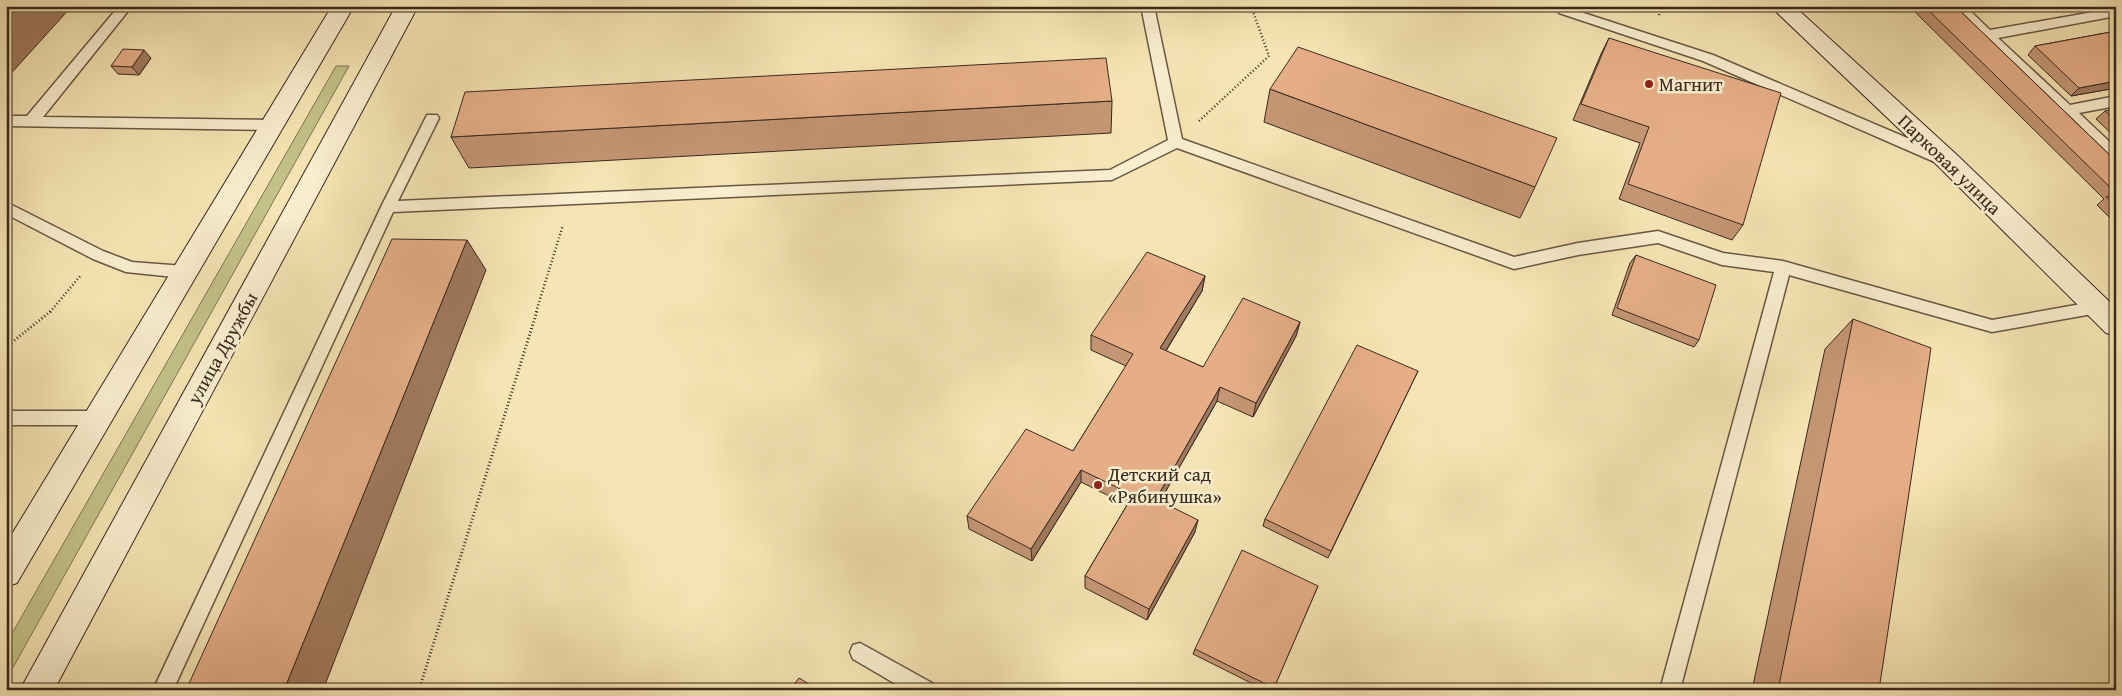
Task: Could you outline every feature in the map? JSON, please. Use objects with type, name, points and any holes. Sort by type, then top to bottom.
[{"type":"main road","points":[[6,574],[343,6]]},
{"type":"main road","name":"улица Дружбы","points":[[36,690],[407,6]]},
{"type":"main road","name":"Парковая улица","points":[[1781,6],[1948,162],[2116,325]]},
{"type":"lane","points":[[32,120],[126,6]]},
{"type":"lane","points":[[1147,6],[1176,142]]},
{"type":"lane","points":[[1957,6],[2116,157]]},
{"type":"lane","points":[[1564,10],[1708,58],[1948,162]]},
{"type":"lane","points":[[1988,35],[2116,12]]},
{"type":"lane","points":[[2067,111],[2116,101]]},
{"type":"lane","points":[[162,690],[432,118]]},
{"type":"lane","points":[[6,121],[272,125]]},
{"type":"lane","points":[[388,208],[1112,175],[1176,142],[1514,262],[1658,236],[1722,260],[1783,267],[1992,326],[2098,307]]},
{"type":"lane","points":[[6,207],[98,255],[131,268],[184,272]]},
{"type":"lane","points":[[1670,690],[1783,267]]},
{"type":"lane","points":[[6,418],[98,418]]},
{"type":"lane","points":[[860,652],[925,690]]},
{"type":"path","points":[[1176,142],[1269,56],[1251,6]]},
{"type":"path","points":[[419,690],[571,199]]},
{"type":"path","points":[[6,347],[46,316],[98,255]]},
{"type":"shaded area","points":[[336,66],[349,66],[6,680],[6,644]]},
{"type":"building","points":[[6,6],[13,6],[6,13]]},
{"type":"building","points":[[1924,6],[1955,6],[2116,161],[2116,193]]},
{"type":"building","points":[[2116,31],[2116,81],[2079,88],[2035,46]]},
{"type":"building","points":[[1609,38],[1781,93],[1743,225],[1628,184],[1649,127],[1581,104]]},
{"type":"building","points":[[1298,47],[1557,138],[1535,187],[1270,89]]},
{"type":"building","points":[[123,49],[144,50],[132,67],[111,66]]},
{"type":"building","points":[[1106,58],[1112,101],[451,137],[465,92]]},
{"type":"building","points":[[2116,109],[2116,121],[2105,111]]},
{"type":"building","points":[[2116,195],[2116,207],[2106,197]]},
{"type":"building","points":[[392,239],[467,240],[284,690],[186,690]]},
{"type":"building","points":[[1147,252],[1205,276],[1160,348],[1203,367],[1243,298],[1300,322],[1256,403],[1220,387],[1156,499],[1198,520],[1149,609],[1085,576],[1133,495],[1081,470],[1031,549],[967,516],[1026,429],[1073,451],[1133,354],[1091,335]]},
{"type":"building","points":[[1636,255],[1716,285],[1699,340],[1617,308]]},
{"type":"building","points":[[1853,319],[1931,348],[1879,690],[1778,690]]},
{"type":"building","points":[[1357,345],[1418,371],[1331,551],[1265,519]]},
{"type":"building","points":[[1242,550],[1318,586],[1274,688],[1195,649]]},
{"type":"building","points":[[799,678],[819,690],[790,690]]},
{"type":"place","name":"Магнит","points":[[1649,84]]},
{"type":"place","name":"Детский сад «Рябинушка»","points":[[1098,485]]}]
